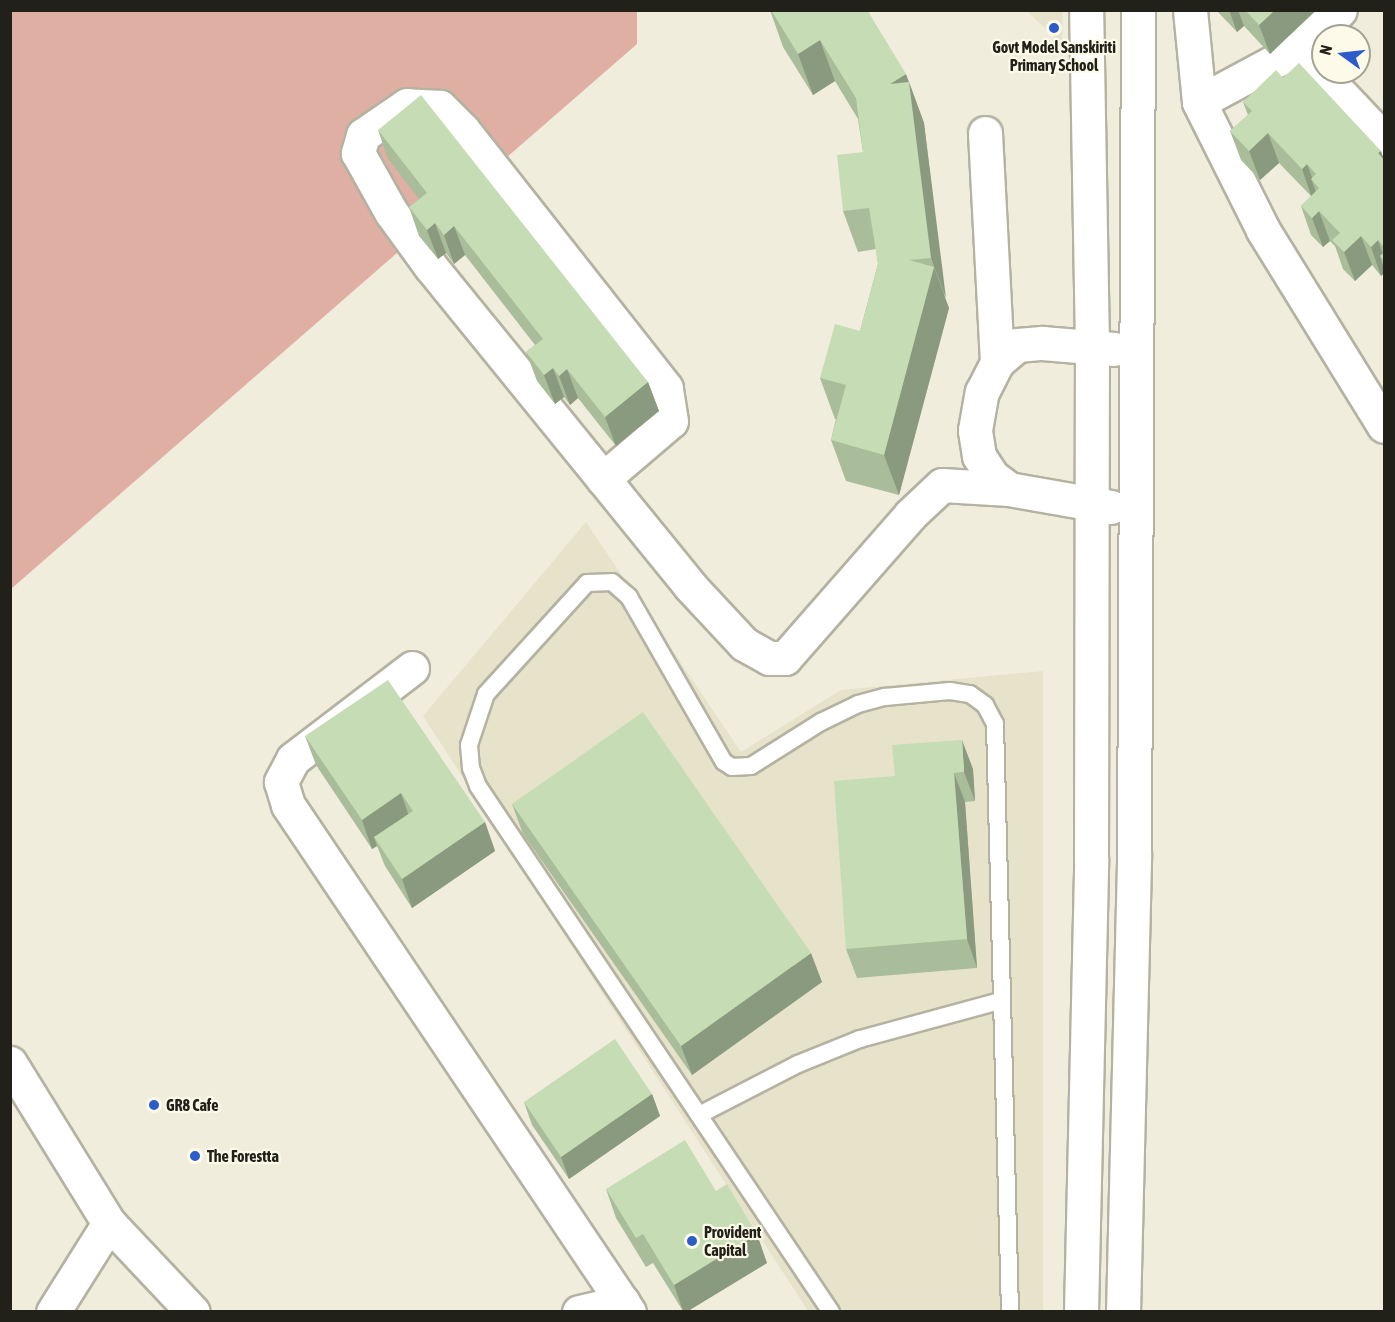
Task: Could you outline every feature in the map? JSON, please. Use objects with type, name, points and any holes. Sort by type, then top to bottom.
[{"type":"street","points":[[1081,1311],[1090,1014],[1091,859],[1089,505],[1092,346],[1086,10]]},
{"type":"street","points":[[1123,1311],[1132,1014],[1134,856],[1133,510],[1138,10]]},
{"type":"street","points":[[1190,10],[1199,102],[1263,230],[1383,419]]},
{"type":"street","points":[[1199,102],[1298,49],[1340,10]]},
{"type":"street","points":[[1298,49],[1384,141]]},
{"type":"street","points":[[603,479],[671,420],[666,388],[463,130],[440,107],[407,105],[363,135],[358,153],[369,176],[430,267],[603,479],[744,644],[769,658],[785,658],[804,640],[910,515],[942,485],[1009,489],[1089,505],[1133,510]]},
{"type":"street","points":[[985,133],[997,362]]},
{"type":"street","points":[[1009,489],[992,476],[979,456],[975,430],[982,392],[997,362],[1017,345],[1092,346],[1134,351]]},
{"type":"street","points":[[412,668],[293,759],[280,782],[288,805],[626,1307],[579,1311]]},
{"type":"street","points":[[1091,859],[1134,856]]},
{"type":"street","points":[[1090,1014],[1132,1014]]},
{"type":"street","points":[[10,1063],[109,1223],[193,1311]]},
{"type":"street","points":[[53,1311],[109,1223]]},
{"type":"lane","points":[[831,1311],[478,786],[471,768],[469,745],[473,722],[486,694],[587,584],[612,582],[629,597],[724,762],[732,767],[751,766],[821,722],[858,704],[885,697],[950,691],[970,694],[985,705],[995,724],[1000,1001],[1010,1311]]},
{"type":"lane","points":[[699,1116],[798,1064],[860,1039],[1000,1001]]},
{"type":"shaded area","points":[[11,11],[637,11],[637,44],[11,589]]},
{"type":"shaded area","name":"Govt Model Sanskiriti Primary School","points":[[1027,11],[1063,11],[1062,45]]},
{"type":"shaded area","points":[[586,522],[741,752],[841,690],[1043,671],[1043,1311],[808,1311],[423,716]]},
{"type":"building","points":[[771,10],[867,10],[906,74],[890,84],[909,82],[931,258],[909,260],[934,267],[884,455],[831,440],[846,385],[820,378],[835,324],[860,331],[878,264],[869,208],[843,211],[837,155],[863,152],[856,98],[820,40],[798,54]]},
{"type":"building","points":[[1245,10],[1275,10],[1259,25]]},
{"type":"building","points":[[1299,63],[1311,76],[1311,84],[1319,84],[1381,151],[1378,153],[1384,160],[1384,247],[1378,240],[1371,247],[1361,236],[1344,252],[1332,240],[1340,233],[1319,211],[1312,218],[1301,206],[1319,188],[1311,179],[1316,174],[1307,164],[1302,169],[1268,133],[1249,151],[1230,131],[1252,111],[1243,102],[1276,70],[1283,78]]},
{"type":"building","points":[[421,95],[648,382],[605,417],[567,369],[559,376],[553,368],[544,375],[526,352],[543,339],[454,226],[444,235],[435,223],[427,230],[409,207],[427,193],[378,130]]},
{"type":"building","points":[[388,680],[485,822],[402,879],[374,837],[413,811],[401,793],[362,820],[305,736]]},
{"type":"building","points":[[643,712],[811,953],[681,1046],[512,804]]},
{"type":"building","points":[[962,740],[964,772],[954,773],[967,939],[846,949],[834,781],[895,776],[892,745]]},
{"type":"building","points":[[615,1039],[652,1094],[561,1157],[524,1102]]},
{"type":"building","name":"Provident Capital","points":[[685,1140],[716,1191],[727,1184],[757,1234],[674,1285],[643,1234],[636,1238],[606,1189]]},
{"type":"place","name":"Govt Model Sanskiriti Primary School","points":[[1054,28]]},
{"type":"place","name":"GR8 Cafe","points":[[154,1105]]},
{"type":"place","name":"The Forestta","points":[[195,1156]]},
{"type":"place","name":"Provident Capital","points":[[692,1241]]}]
